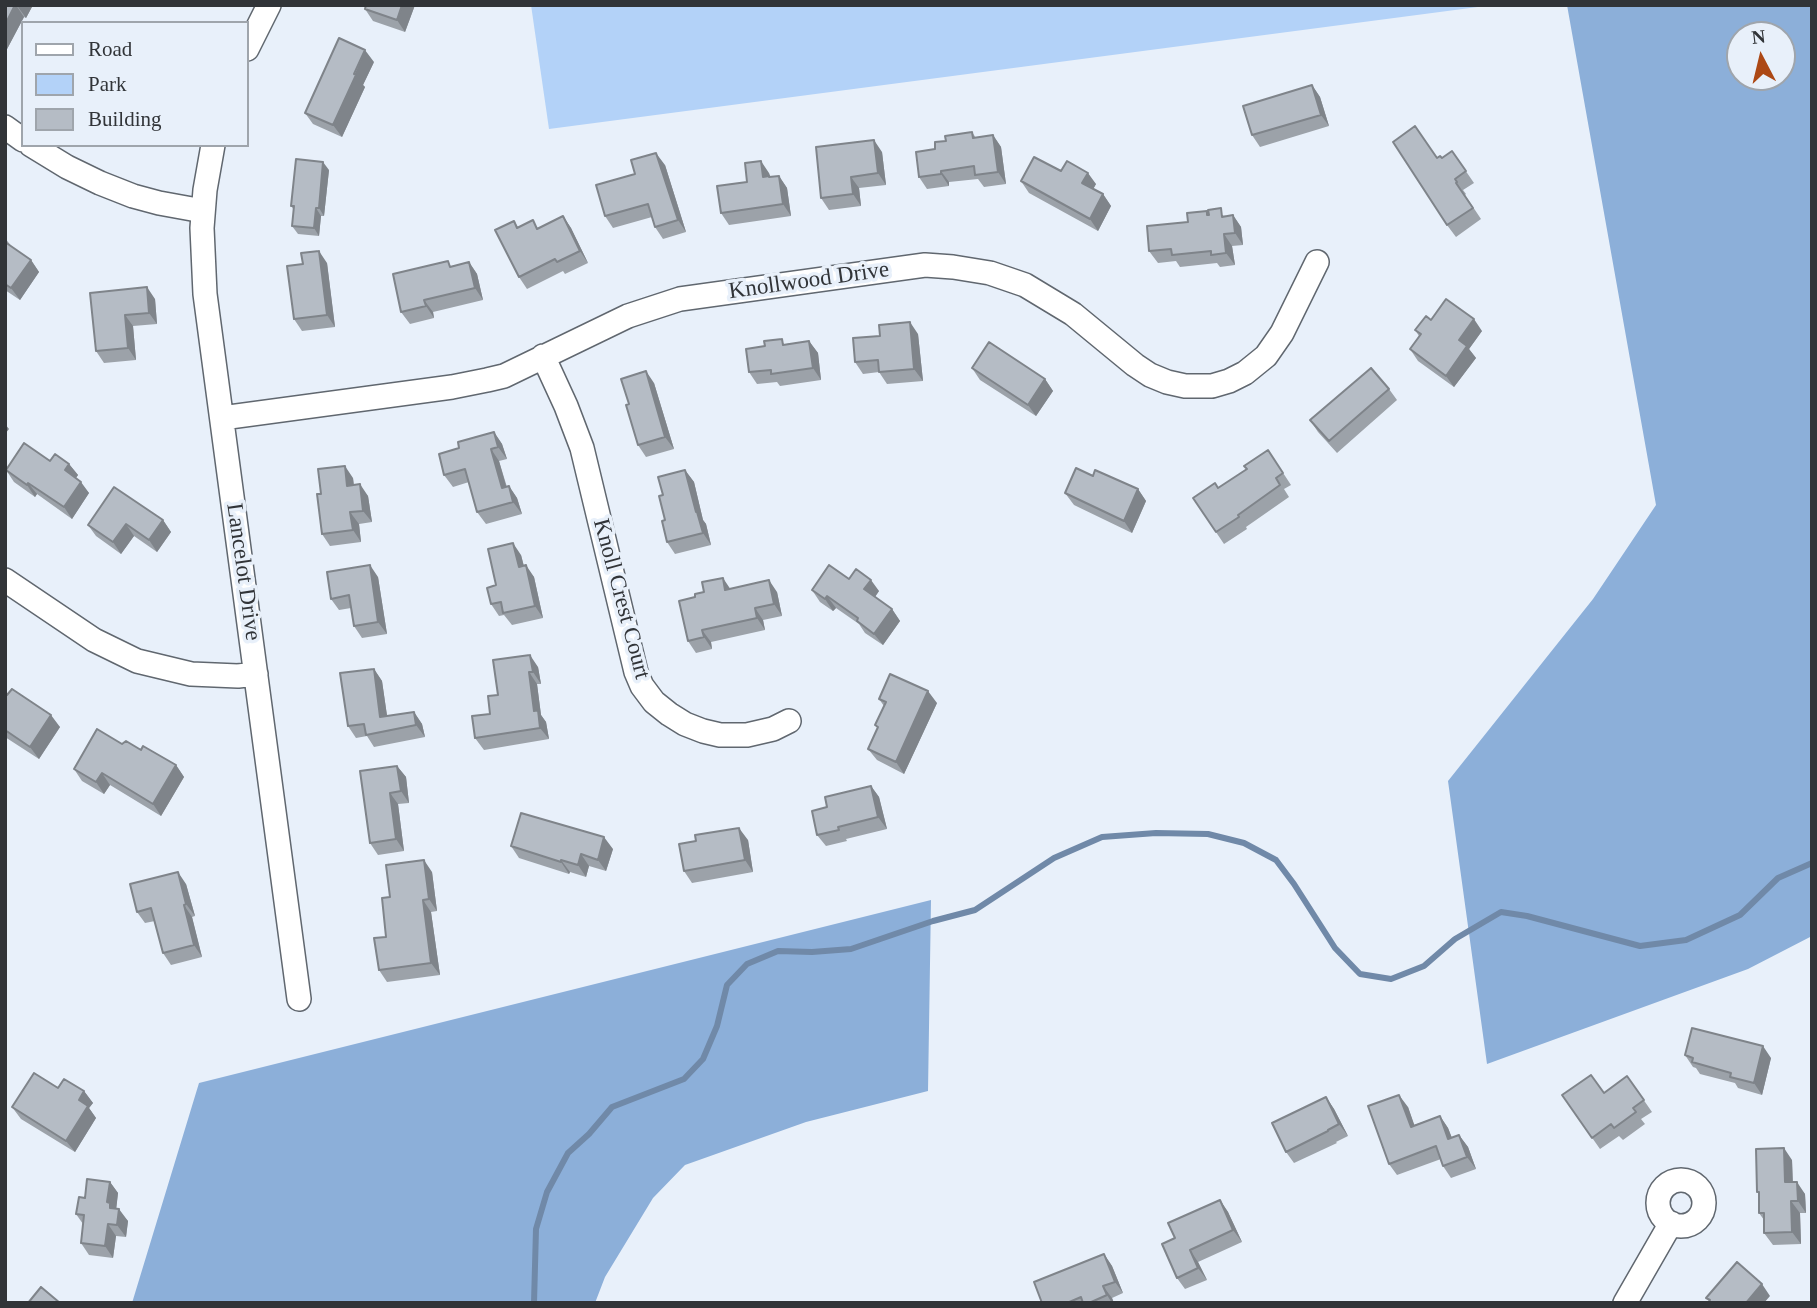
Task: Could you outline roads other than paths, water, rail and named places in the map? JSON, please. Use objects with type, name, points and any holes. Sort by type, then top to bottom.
[{"type":"street","points":[[248,47],[269,5]]},
{"type":"street","points":[[5,127],[21,139]]},
{"type":"street","points":[[34,147],[100,183],[133,196],[203,211]]},
{"type":"street","name":"Lancelot Drive","points":[[213,147],[203,211],[203,275],[299,999]]},
{"type":"street","name":"Knollwood Drive","points":[[222,418],[452,387],[504,376],[628,316],[680,299],[925,265],[990,273],[1025,285],[1073,314],[1150,375],[1185,386],[1212,386],[1245,373],[1266,356],[1282,333],[1317,262]]},
{"type":"street","name":"Knoll Crest Court","points":[[543,356],[582,448],[636,672],[642,686],[654,702],[669,714],[703,731],[720,735],[747,735],[773,729],[789,721]]},
{"type":"street","points":[[5,580],[94,640],[137,661],[191,674],[256,674]]},
{"type":"street","points":[[1625,1303],[1671,1223]]},
{"type":"waterway","points":[[534,1303],[536,1229],[547,1192],[568,1153],[612,1107],[684,1079],[703,1059],[717,1026],[727,985],[747,964],[778,951],[851,949],[933,921],[975,910],[1054,858],[1102,837],[1156,833],[1208,834],[1244,843],[1276,860],[1335,948],[1360,974],[1391,979],[1424,966],[1455,939],[1501,912],[1527,916],[1640,946],[1686,940],[1740,915],[1778,878],[1812,863]]}]
